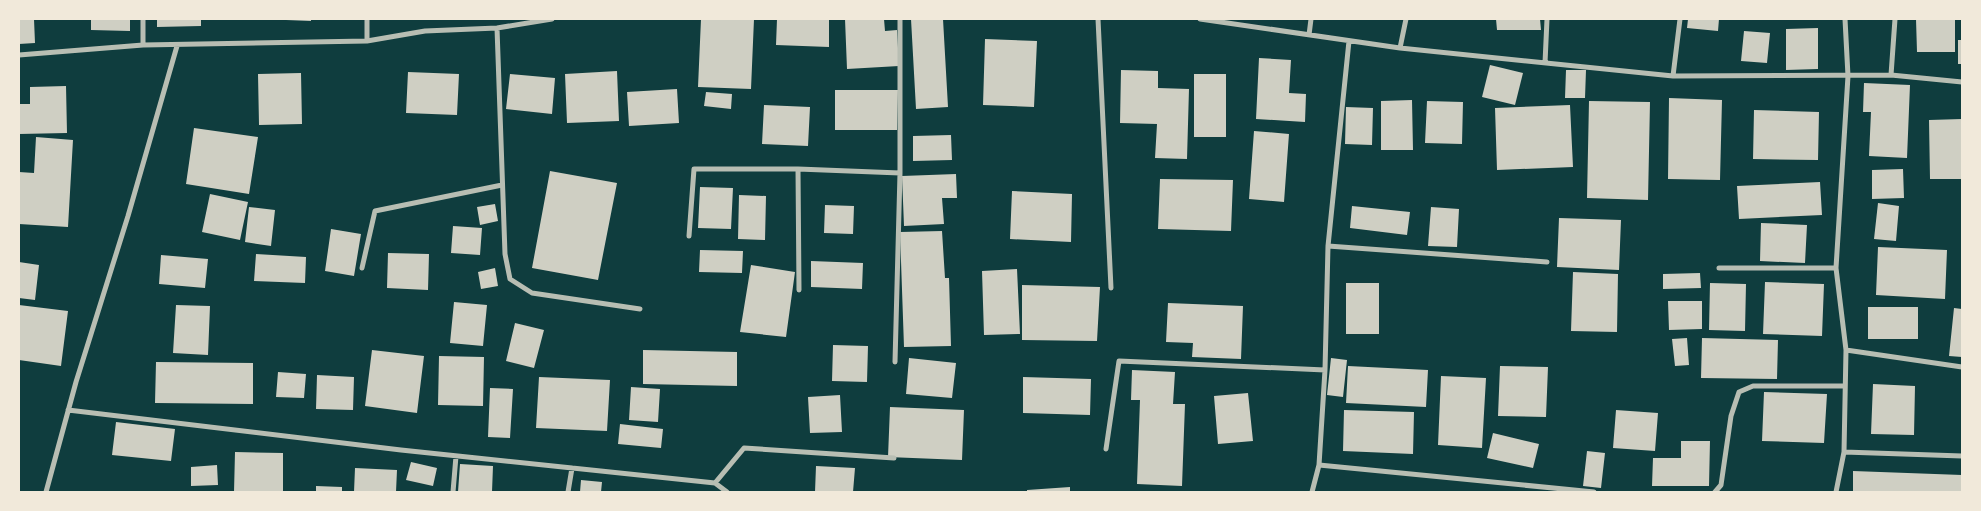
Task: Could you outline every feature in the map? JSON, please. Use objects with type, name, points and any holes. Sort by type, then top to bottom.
[{"type":"street","points":[[143,19],[143,46]]},
{"type":"street","points":[[367,19],[367,41]]},
{"type":"street","points":[[19,55],[143,46],[367,41],[425,31],[497,28],[552,19]]},
{"type":"street","points":[[896,362],[900,173],[900,19]]},
{"type":"street","points":[[1098,19],[1111,288]]},
{"type":"street","points":[[1200,19],[1400,48],[1673,76],[1891,75],[1962,82]]},
{"type":"street","points":[[1242,25],[1243,19]]},
{"type":"street","points":[[1308,35],[1312,19]]},
{"type":"street","points":[[1400,48],[1406,19]]},
{"type":"street","points":[[1545,63],[1547,19]]},
{"type":"street","points":[[1673,76],[1680,19]]},
{"type":"street","points":[[1836,492],[1844,452],[1846,350],[1836,268],[1848,76],[1846,19]]},
{"type":"street","points":[[1891,75],[1895,19]]},
{"type":"street","points":[[497,28],[505,254],[510,279],[532,293],[640,309]]},
{"type":"street","points":[[1312,492],[1319,465],[1328,246],[1349,41]]},
{"type":"street","points":[[46,492],[68,410],[128,216],[177,46]]},
{"type":"street","points":[[689,236],[694,169],[798,169],[900,173]]},
{"type":"street","points":[[798,169],[799,290]]},
{"type":"street","points":[[362,268],[375,211],[502,185]]},
{"type":"street","points":[[1328,246],[1547,262]]},
{"type":"street","points":[[1719,268],[1836,268]]},
{"type":"street","points":[[1846,350],[1962,367]]},
{"type":"street","points":[[1106,449],[1119,361],[1324,370]]},
{"type":"street","points":[[1715,492],[1720,485],[1731,416],[1739,392],[1753,386],[1845,386]]},
{"type":"street","points":[[68,410],[456,456],[715,483],[727,492]]},
{"type":"street","points":[[715,483],[744,448],[894,458]]},
{"type":"street","points":[[1844,452],[1962,456]]},
{"type":"street","points":[[453,492],[456,456]]},
{"type":"street","points":[[1319,465],[1594,492]]},
{"type":"street","points":[[568,492],[572,468]]},
{"type":"building","points":[[19,19],[34,19],[35,43],[19,44]]},
{"type":"building","points":[[91,19],[130,19],[130,31],[91,30]]},
{"type":"building","points":[[157,19],[201,19],[201,26],[157,27]]},
{"type":"building","points":[[311,19],[311,21],[286,20]]},
{"type":"building","points":[[701,19],[754,19],[751,89],[698,87]]},
{"type":"building","points":[[777,19],[829,19],[829,47],[776,45]]},
{"type":"building","points":[[845,19],[884,19],[885,31],[897,30],[899,66],[847,69]]},
{"type":"building","points":[[911,19],[943,19],[948,107],[916,109]]},
{"type":"building","points":[[1496,19],[1540,19],[1541,30],[1497,30]]},
{"type":"building","points":[[1688,19],[1719,19],[1718,31],[1687,28]]},
{"type":"building","points":[[1916,19],[1955,19],[1955,52],[1917,52]]},
{"type":"building","points":[[1818,28],[1818,69],[1786,70],[1786,29]]},
{"type":"building","points":[[1744,31],[1770,33],[1767,63],[1741,61]]},
{"type":"building","points":[[985,39],[1037,41],[1034,107],[983,105]]},
{"type":"building","points":[[1958,40],[1962,40],[1962,64],[1958,64]]},
{"type":"building","points":[[1259,58],[1291,60],[1289,93],[1306,94],[1305,122],[1256,119]]},
{"type":"building","points":[[1490,65],[1523,73],[1515,105],[1482,97]]},
{"type":"building","points":[[1121,70],[1158,71],[1158,88],[1189,89],[1187,159],[1155,158],[1157,124],[1120,123]]},
{"type":"building","points":[[1566,70],[1586,70],[1585,98],[1565,98]]},
{"type":"building","points":[[617,71],[619,121],[567,123],[565,74]]},
{"type":"building","points":[[408,72],[459,74],[457,115],[406,113]]},
{"type":"building","points":[[301,73],[302,124],[259,125],[258,74]]},
{"type":"building","points":[[510,74],[555,78],[552,114],[506,109]]},
{"type":"building","points":[[1194,74],[1226,74],[1226,137],[1194,137]]},
{"type":"building","points":[[1864,83],[1910,85],[1907,158],[1869,156],[1871,112],[1863,112]]},
{"type":"building","points":[[66,86],[67,133],[19,134],[19,104],[30,104],[30,87]]},
{"type":"building","points":[[677,89],[679,123],[629,126],[627,92]]},
{"type":"building","points":[[835,90],[898,90],[897,130],[835,130]]},
{"type":"building","points":[[706,92],[732,94],[731,109],[704,106]]},
{"type":"building","points":[[1669,98],[1722,100],[1720,180],[1668,179]]},
{"type":"building","points":[[1412,100],[1413,150],[1381,150],[1381,101]]},
{"type":"building","points":[[1427,101],[1463,102],[1462,144],[1425,143]]},
{"type":"building","points":[[1589,101],[1650,102],[1648,200],[1587,198]]},
{"type":"building","points":[[764,105],[810,107],[808,146],[762,144]]},
{"type":"building","points":[[1570,105],[1573,167],[1497,170],[1495,108]]},
{"type":"building","points":[[1346,107],[1373,108],[1372,145],[1345,144]]},
{"type":"building","points":[[1754,110],[1819,112],[1818,160],[1753,159]]},
{"type":"building","points":[[1962,119],[1962,179],[1930,179],[1929,120]]},
{"type":"building","points":[[194,128],[258,137],[249,194],[186,184]]},
{"type":"building","points":[[1254,131],[1289,134],[1284,202],[1249,199]]},
{"type":"building","points":[[951,135],[952,160],[913,161],[913,136]]},
{"type":"building","points":[[36,137],[73,140],[68,227],[19,224],[19,172],[34,173]]},
{"type":"building","points":[[1903,169],[1904,198],[1872,199],[1872,170]]},
{"type":"building","points":[[550,171],[617,183],[598,280],[532,268]]},
{"type":"building","points":[[956,174],[957,198],[942,198],[944,224],[904,226],[902,176]]},
{"type":"building","points":[[1160,179],[1233,180],[1231,231],[1158,229]]},
{"type":"building","points":[[1820,182],[1822,215],[1739,219],[1737,186]]},
{"type":"building","points":[[700,187],[733,188],[731,229],[698,228]]},
{"type":"building","points":[[1012,191],[1072,194],[1071,242],[1010,239]]},
{"type":"building","points":[[210,194],[248,202],[240,240],[202,232]]},
{"type":"building","points":[[739,195],[766,196],[765,240],[738,239]]},
{"type":"building","points":[[1878,203],[1899,206],[1896,241],[1874,239]]},
{"type":"building","points":[[495,204],[498,221],[480,225],[477,207]]},
{"type":"building","points":[[825,205],[854,206],[853,234],[824,233]]},
{"type":"building","points":[[1352,206],[1410,212],[1407,235],[1350,228]]},
{"type":"building","points":[[249,207],[275,210],[271,246],[245,242]]},
{"type":"building","points":[[1431,207],[1459,209],[1457,247],[1428,246]]},
{"type":"building","points":[[1559,218],[1621,220],[1619,270],[1557,267]]},
{"type":"building","points":[[1761,223],[1807,225],[1805,263],[1760,261]]},
{"type":"building","points":[[453,226],[482,228],[480,255],[451,253]]},
{"type":"building","points":[[331,229],[361,234],[354,276],[325,271]]},
{"type":"building","points":[[942,231],[945,278],[949,278],[951,346],[904,347],[900,232]]},
{"type":"building","points":[[1878,247],[1947,250],[1945,299],[1876,295]]},
{"type":"building","points":[[700,250],[743,251],[742,273],[699,272]]},
{"type":"building","points":[[388,253],[429,254],[428,290],[387,288]]},
{"type":"building","points":[[256,254],[306,257],[305,283],[254,281]]},
{"type":"building","points":[[161,255],[208,259],[205,288],[159,284]]},
{"type":"building","points":[[811,261],[863,263],[862,289],[811,287]]},
{"type":"building","points":[[19,262],[39,265],[35,300],[19,298]]},
{"type":"building","points":[[751,265],[795,272],[786,337],[740,332]]},
{"type":"building","points":[[495,268],[498,286],[481,289],[478,272]]},
{"type":"building","points":[[1017,269],[1020,334],[984,335],[982,271]]},
{"type":"building","points":[[1573,272],[1618,274],[1617,332],[1571,331]]},
{"type":"building","points":[[1700,273],[1701,288],[1663,289],[1663,274]]},
{"type":"building","points":[[1765,282],[1824,284],[1822,336],[1763,334]]},
{"type":"building","points":[[1346,283],[1379,283],[1379,334],[1346,334]]},
{"type":"building","points":[[1710,283],[1746,284],[1745,331],[1709,330]]},
{"type":"building","points":[[1022,285],[1100,287],[1097,341],[1022,340]]},
{"type":"building","points":[[1668,301],[1702,301],[1702,329],[1669,330]]},
{"type":"building","points":[[454,302],[487,305],[483,346],[450,343]]},
{"type":"building","points":[[1168,303],[1243,306],[1241,359],[1192,357],[1193,343],[1166,342]]},
{"type":"building","points":[[19,305],[68,311],[61,366],[19,360]]},
{"type":"building","points":[[176,305],[210,306],[208,355],[173,353]]},
{"type":"building","points":[[1868,307],[1918,307],[1918,339],[1868,339]]},
{"type":"building","points":[[1954,308],[1962,309],[1962,357],[1949,356]]},
{"type":"building","points":[[515,323],[544,330],[534,368],[506,361]]},
{"type":"building","points":[[1687,338],[1689,365],[1675,366],[1672,339]]},
{"type":"building","points":[[1702,338],[1778,340],[1777,379],[1701,378]]},
{"type":"building","points":[[833,345],[868,346],[867,382],[832,381]]},
{"type":"building","points":[[372,350],[424,356],[417,413],[365,406]]},
{"type":"building","points":[[643,350],[737,352],[737,386],[643,384]]},
{"type":"building","points":[[439,356],[484,357],[483,406],[438,405]]},
{"type":"building","points":[[909,358],[956,363],[952,398],[906,394]]},
{"type":"building","points":[[1331,358],[1347,360],[1343,397],[1327,395]]},
{"type":"building","points":[[156,362],[253,363],[253,404],[155,403]]},
{"type":"building","points":[[1348,366],[1428,370],[1426,407],[1346,403]]},
{"type":"building","points":[[1500,366],[1548,367],[1546,417],[1498,416]]},
{"type":"building","points":[[1132,370],[1175,372],[1173,404],[1185,404],[1182,486],[1137,484],[1140,400],[1131,400]]},
{"type":"building","points":[[278,372],[306,374],[304,398],[276,397]]},
{"type":"building","points":[[317,375],[354,377],[353,410],[316,409]]},
{"type":"building","points":[[1441,376],[1486,378],[1482,448],[1438,445]]},
{"type":"building","points":[[539,377],[610,380],[607,431],[536,428]]},
{"type":"building","points":[[1023,377],[1091,379],[1090,415],[1023,413]]},
{"type":"building","points":[[1873,384],[1915,386],[1914,435],[1871,434]]},
{"type":"building","points":[[631,387],[660,389],[658,422],[629,420]]},
{"type":"building","points":[[490,388],[513,389],[510,438],[488,437]]},
{"type":"building","points":[[1764,392],[1827,394],[1824,443],[1762,441]]},
{"type":"building","points":[[1248,393],[1253,441],[1218,444],[1214,396]]},
{"type":"building","points":[[840,395],[842,432],[810,433],[808,397]]},
{"type":"building","points":[[890,407],[964,410],[962,460],[888,457]]},
{"type":"building","points":[[1344,410],[1414,412],[1413,454],[1343,451]]},
{"type":"building","points":[[1616,410],[1658,413],[1655,451],[1613,448]]},
{"type":"building","points":[[116,422],[175,429],[171,461],[112,455]]},
{"type":"building","points":[[620,424],[663,429],[661,448],[618,444]]},
{"type":"building","points":[[1493,433],[1539,444],[1533,468],[1487,458]]},
{"type":"building","points":[[1681,441],[1710,441],[1709,486],[1652,486],[1653,458],[1681,458]]},
{"type":"building","points":[[1587,451],[1605,453],[1601,488],[1583,486]]},
{"type":"building","points":[[235,452],[283,453],[283,492],[234,492]]},
{"type":"building","points":[[411,462],[437,468],[433,486],[406,480]]},
{"type":"building","points":[[460,464],[493,466],[492,492],[458,492]]},
{"type":"building","points":[[217,465],[218,485],[191,486],[191,467]]},
{"type":"building","points":[[816,466],[855,468],[853,492],[815,492]]},
{"type":"building","points":[[355,468],[397,470],[396,492],[354,492]]},
{"type":"building","points":[[1853,471],[1962,475],[1962,492],[1853,492]]},
{"type":"building","points":[[581,480],[602,482],[601,492],[580,492]]},
{"type":"building","points":[[316,486],[342,487],[342,492],[316,492]]},
{"type":"building","points":[[1070,487],[1070,492],[1027,492],[1027,490]]}]
